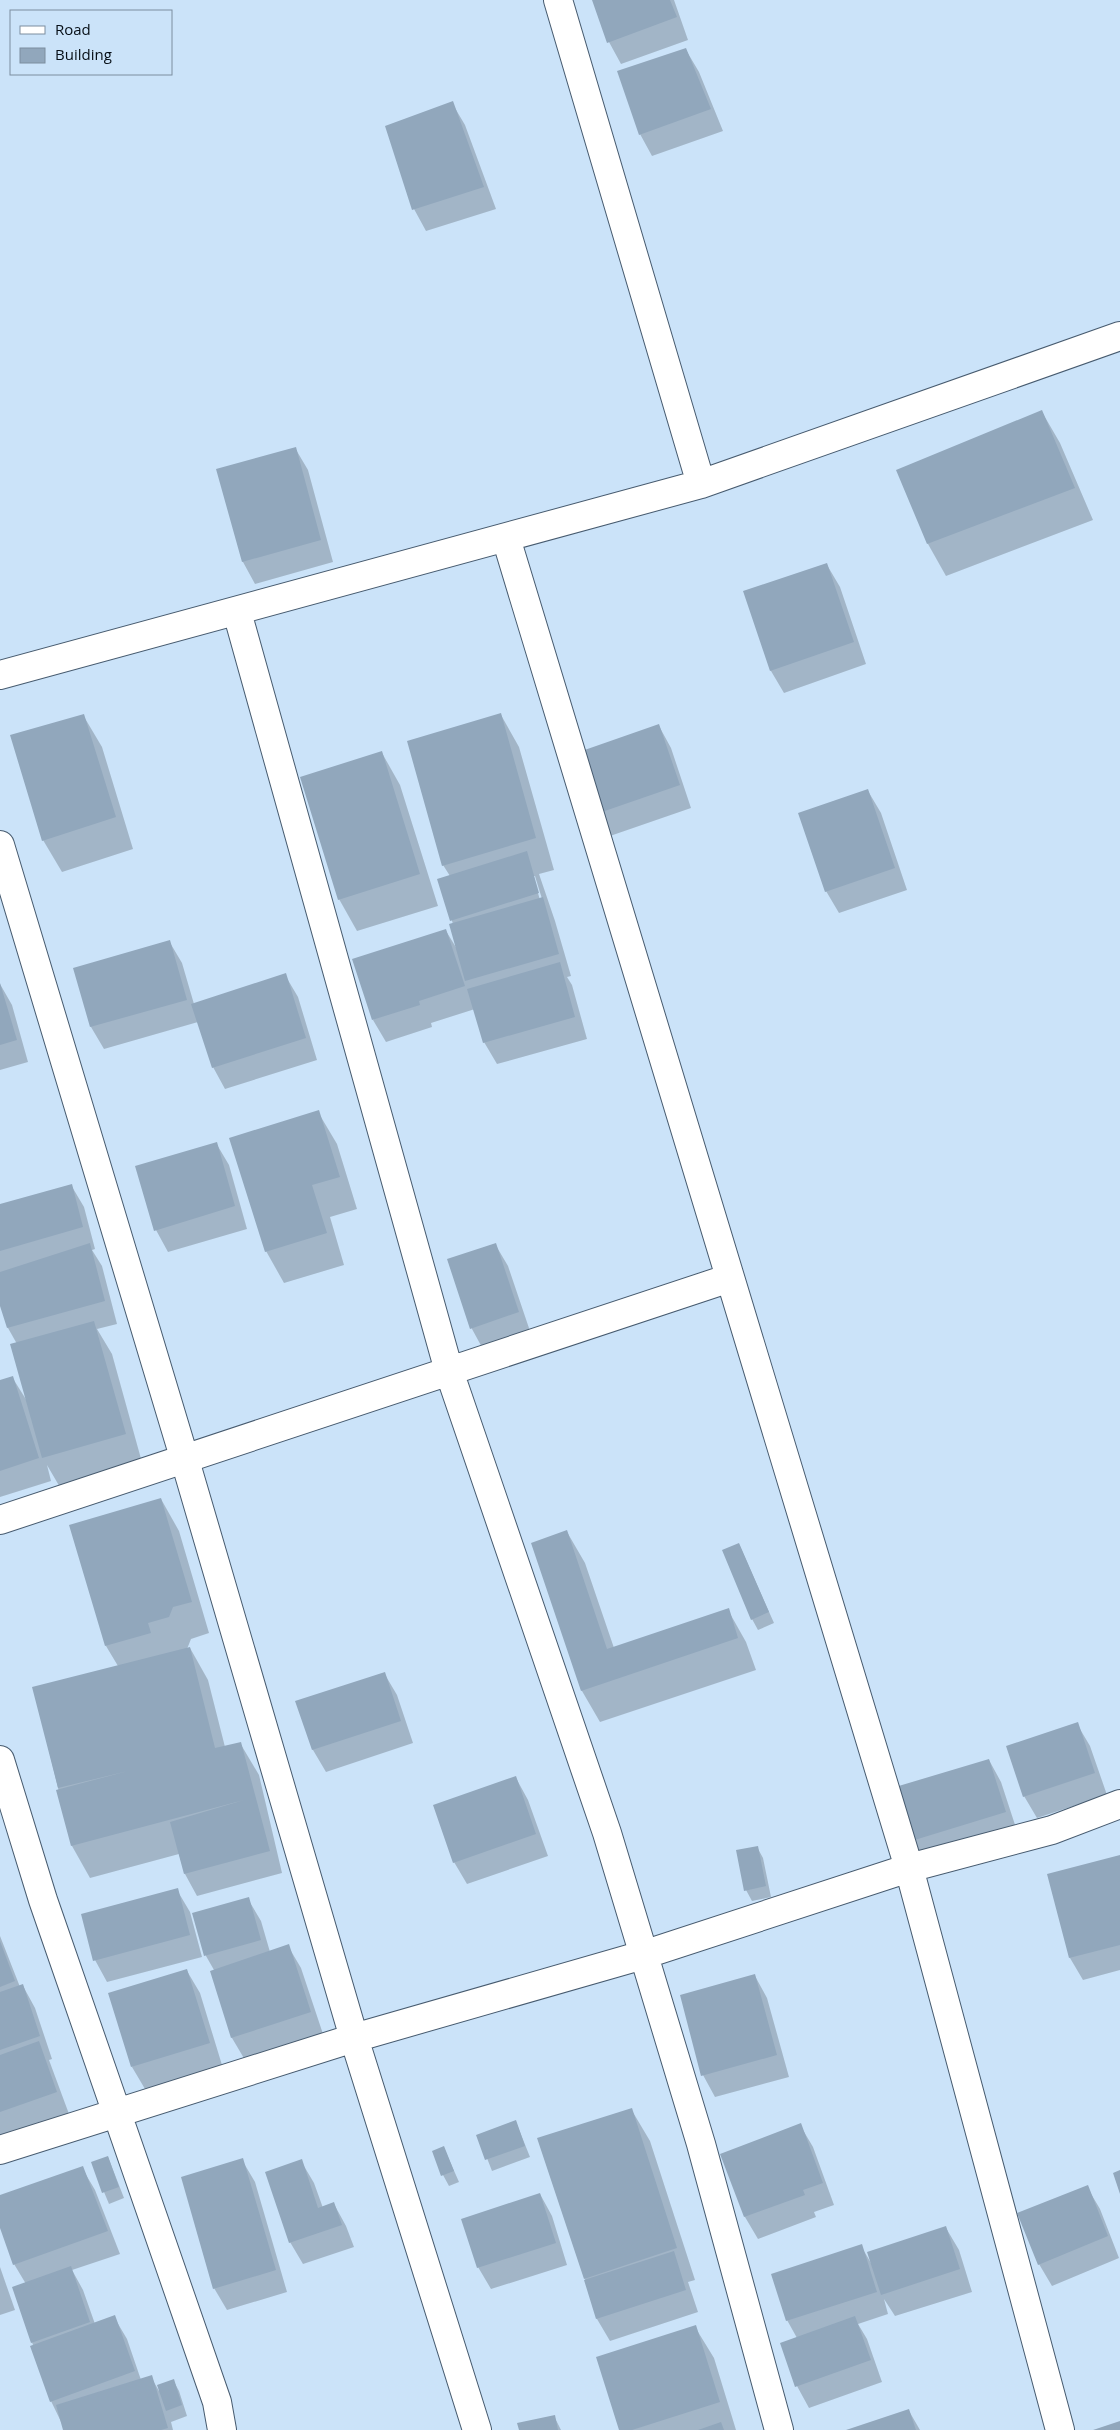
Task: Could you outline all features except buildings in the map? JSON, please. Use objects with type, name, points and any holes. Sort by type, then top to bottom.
[{"type":"street","points":[[558,0],[701,484]]},
{"type":"street","points":[[0,675],[237,612],[701,484],[1120,336]]},
{"type":"street","points":[[506,538],[909,1868],[1060,2430]]},
{"type":"street","points":[[237,612],[449,1371],[607,1833],[701,2144],[779,2430]]},
{"type":"street","points":[[0,845],[184,1457],[354,2038],[477,2430]]},
{"type":"street","points":[[0,1520],[184,1457],[730,1278]]},
{"type":"street","points":[[0,1760],[43,1900],[217,2402],[222,2430]]},
{"type":"street","points":[[0,2150],[117,2115],[354,2038],[643,1955],[909,1868],[1052,1830],[1120,1804]]}]
